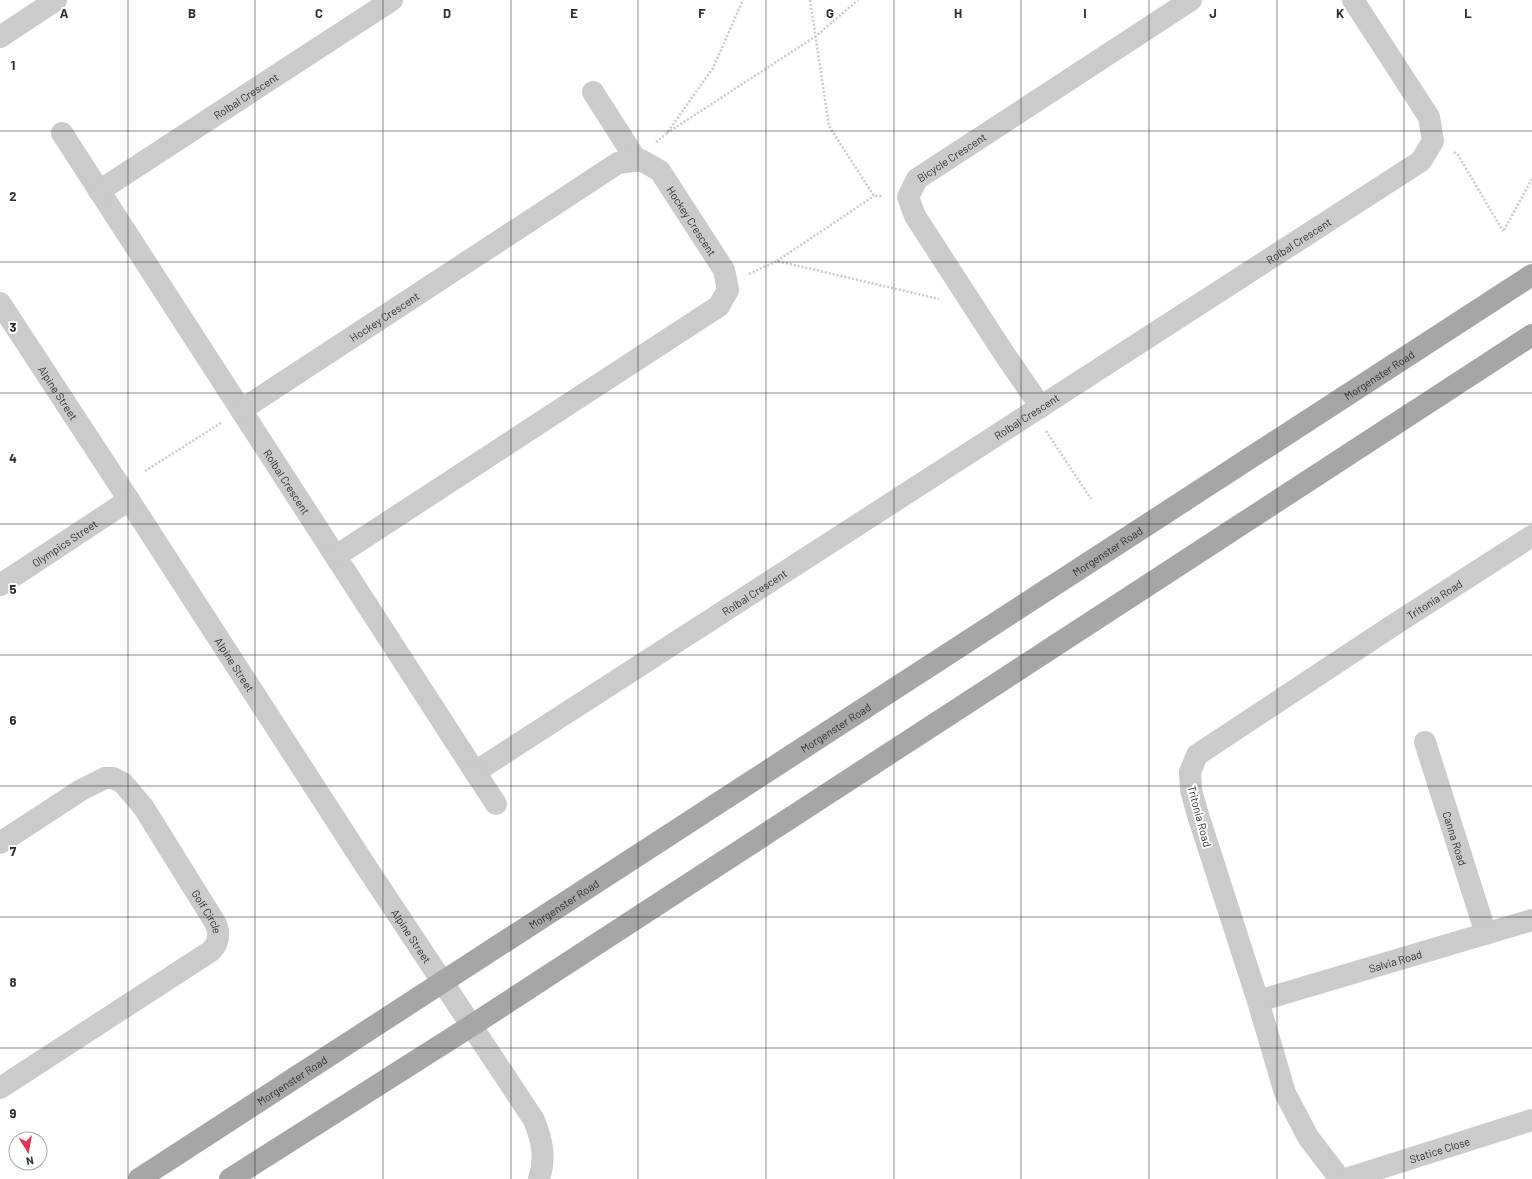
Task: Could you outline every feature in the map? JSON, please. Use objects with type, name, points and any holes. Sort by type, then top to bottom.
[{"type":"main road","name":"Morgenster Road","points":[[139,1179],[1532,275]]},
{"type":"main road","points":[[230,1179],[471,1026],[1532,335]]},
{"type":"street","points":[[0,37],[56,0]]},
{"type":"street","name":"Rolbal Crescent","points":[[99,191],[392,0]]},
{"type":"street","name":"Bicycle Crescent","points":[[908,197],[917,179],[1191,0]]},
{"type":"street","name":"Rolbal Crescent","points":[[475,772],[1421,161],[1433,140],[1429,117],[1353,0]]},
{"type":"street","points":[[593,92],[639,160]]},
{"type":"street","name":"Rolbal Crescent","points":[[62,133],[99,191],[232,415],[336,556],[496,804]]},
{"type":"street","name":"Hockey Crescent","points":[[232,415],[618,163],[639,160],[660,171],[724,270],[728,290]]},
{"type":"street","points":[[908,197],[914,216],[1041,407]]},
{"type":"street","points":[[336,556],[719,306],[728,290]]},
{"type":"street","name":"Alpine Street","points":[[0,303],[130,500],[361,859],[534,1120],[541,1136],[543,1152],[543,1169],[540,1179]]},
{"type":"street","name":"Olympics Street","points":[[0,585],[130,500]]},
{"type":"street","name":"Tritonia Road","points":[[1340,1179],[1308,1137],[1285,1093],[1258,1001],[1191,790],[1190,772],[1197,755],[1389,628],[1532,536]]},
{"type":"street","name":"Canna Road","points":[[1425,742],[1486,934]]},
{"type":"street","name":"Golf Circle","points":[[0,843],[81,790],[105,778],[113,778],[123,783],[144,808],[216,924],[219,932],[215,946],[211,951],[0,1088]]},
{"type":"street","name":"Salvia Road","points":[[1258,1001],[1532,920]]},
{"type":"street","name":"Statice Close","points":[[1346,1179],[1532,1120]]},
{"type":"path","points":[[667,133],[713,68],[742,0]]},
{"type":"path","points":[[810,0],[830,126],[874,196]]},
{"type":"path","points":[[639,160],[667,133],[816,36],[858,0]]},
{"type":"path","points":[[1452,152],[1458,155],[1504,231],[1532,179]]},
{"type":"path","points":[[728,290],[751,273],[777,260],[874,196],[908,197]]},
{"type":"path","points":[[777,260],[949,301],[965,294]]},
{"type":"path","points":[[145,471],[232,415]]},
{"type":"path","points":[[1045,429],[1091,499]]}]
